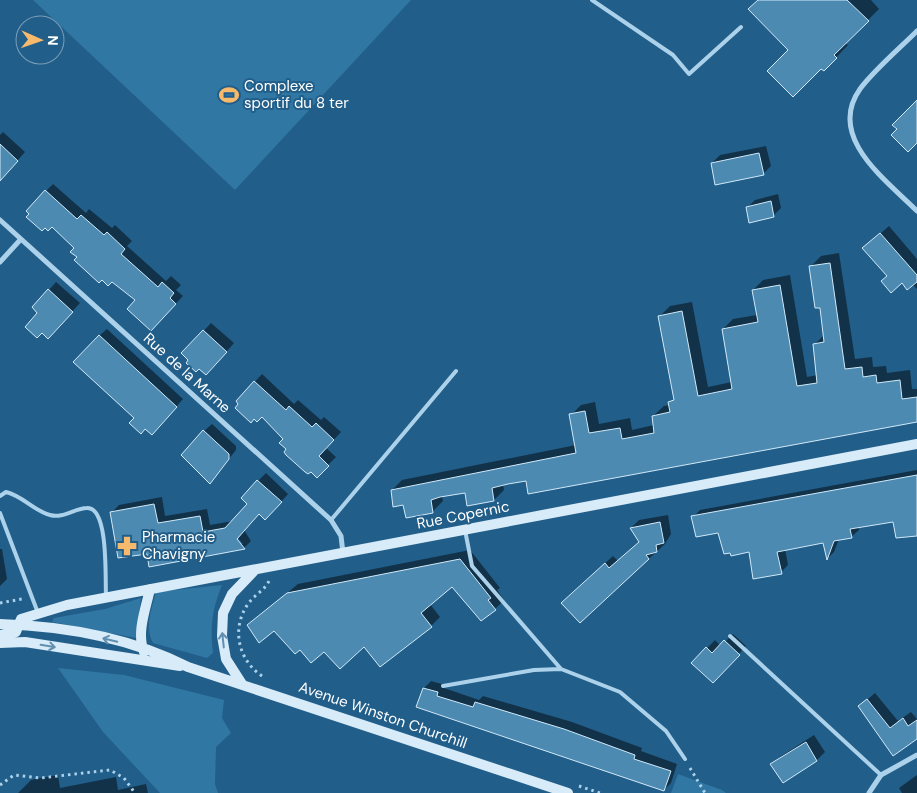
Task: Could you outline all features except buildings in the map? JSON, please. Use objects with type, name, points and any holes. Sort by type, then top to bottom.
[{"type":"street","points":[[917,31],[860,89],[850,112],[849,130],[866,160],[917,211]]},
{"type":"street","name":"Rue de la Marne","points":[[0,220],[331,520],[341,536],[343,554]]},
{"type":"street","points":[[0,262],[21,239]]},
{"type":"street","name":"Rue Copernic","points":[[0,635],[16,632],[21,620],[38,614],[150,589],[254,571],[917,444]]},
{"type":"street","points":[[242,684],[226,659],[222,636],[223,613],[232,594],[254,571]]},
{"type":"street","points":[[149,663],[142,647],[142,621],[150,589]]},
{"type":"street","name":"Avenue Winston Churchill","points":[[0,624],[74,632],[142,647],[188,667],[568,793]]},
{"type":"street","name":"Avenue Winston Churchill","points":[[0,643],[25,642],[149,663],[188,667]]},
{"type":"street","points":[[868,793],[881,775],[917,755]]},
{"type":"lane","points":[[592,0],[673,55],[688,74],[741,27]]},
{"type":"lane","points":[[331,520],[456,371]]},
{"type":"lane","points":[[0,496],[6,492],[15,494],[50,516],[60,516],[84,508],[92,508],[98,512],[103,526],[106,599]]},
{"type":"lane","points":[[0,513],[38,614]]},
{"type":"lane","points":[[465,530],[472,566],[562,669]]},
{"type":"lane","points":[[730,636],[881,775]]},
{"type":"lane","points":[[443,686],[534,670],[562,669],[620,692],[666,730],[685,759]]},
{"type":"path","points":[[269,679],[254,671],[248,663],[241,652],[238,637],[240,621],[248,604],[266,587],[275,567]]},
{"type":"path","points":[[685,759],[705,793]]},
{"type":"path","points":[[0,785],[14,775],[41,778],[110,770],[124,778],[135,793]]},
{"type":"path","points":[[575,784],[600,793]]},
{"type":"shaded area","name":"Complexe sportif du 8 ter","points":[[33,0],[411,0],[235,190],[65,30],[65,15],[49,15]]},
{"type":"shaded area","points":[[222,585],[213,618],[213,653],[207,658],[153,643],[150,637],[149,624],[156,592]]},
{"type":"shaded area","points":[[141,598],[136,638],[52,622],[54,618],[105,609]]},
{"type":"shaded area","points":[[58,668],[124,675],[224,700],[222,718],[231,733],[216,747],[215,784],[218,793],[160,793],[103,732]]},
{"type":"shaded area","points":[[678,774],[722,790],[726,793],[671,793]]},
{"type":"place","name":"Complexe sportif du 8 ter","points":[[229,95]]},
{"type":"place","name":"Pharmacie Chavigny","points":[[127,546]]}]
